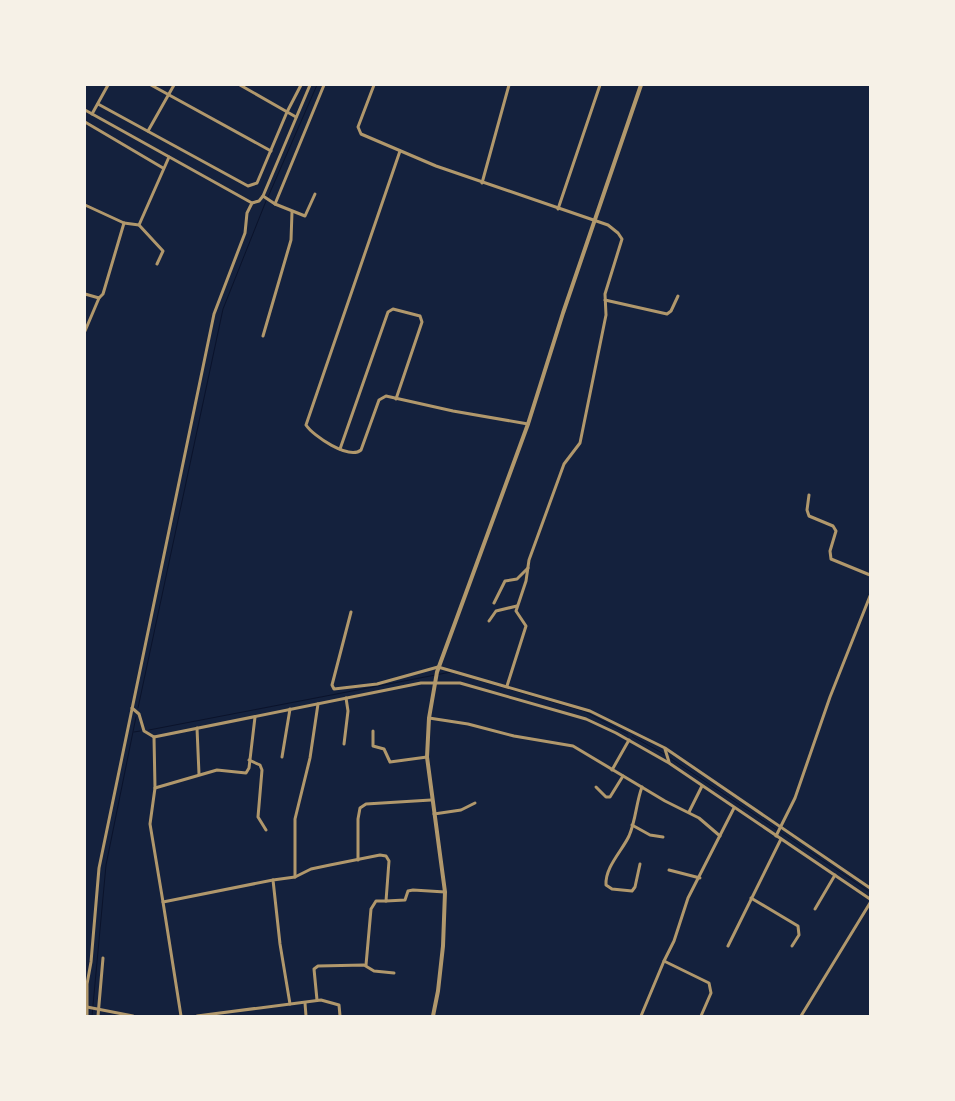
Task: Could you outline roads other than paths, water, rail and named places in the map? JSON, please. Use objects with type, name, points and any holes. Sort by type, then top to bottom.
[{"type":"street","points":[[92,114],[108,85]]},
{"type":"street","points":[[152,85],[271,151]]},
{"type":"street","points":[[148,131],[174,85]]},
{"type":"street","points":[[240,85],[296,117]]},
{"type":"street","points":[[98,104],[248,186],[258,183],[287,112],[301,85]]},
{"type":"street","points":[[85,110],[252,203],[264,197],[310,85]]},
{"type":"street","points":[[273,203],[324,85]]},
{"type":"street","points":[[374,85],[358,130],[361,134],[482,183],[594,220],[614,229],[622,239],[604,300],[606,315],[580,443],[564,464],[517,606],[516,613],[526,626],[507,686]]},
{"type":"street","points":[[482,183],[509,85]]},
{"type":"street","points":[[558,209],[600,85]]},
{"type":"street","points":[[433,1016],[443,946],[445,892],[431,800],[427,757],[429,718],[437,669],[528,424],[594,220],[641,85]]},
{"type":"street","points":[[85,122],[163,168]]},
{"type":"street","points":[[400,151],[306,423],[307,428],[340,449],[352,454],[359,451],[379,400],[386,396],[528,424]]},
{"type":"street","points":[[139,224],[169,157]]},
{"type":"street","points":[[264,197],[292,212],[306,215],[315,194]]},
{"type":"street","points":[[87,1016],[86,984],[91,962],[99,868],[214,314],[245,233],[247,213],[252,203]]},
{"type":"street","points":[[85,205],[124,223],[139,224],[163,251],[157,264]]},
{"type":"street","points":[[263,336],[291,240],[292,212]]},
{"type":"street","points":[[85,331],[99,298],[103,294],[124,223]]},
{"type":"street","points":[[85,294],[99,298]]},
{"type":"street","points":[[604,300],[665,314],[672,311],[678,296]]},
{"type":"street","points":[[340,449],[388,312],[394,309],[420,316],[422,322],[396,399]]},
{"type":"street","points":[[809,495],[807,510],[809,516],[833,526],[836,531],[830,551],[831,560],[870,575]]},
{"type":"street","points":[[494,603],[505,582],[517,578],[528,568]]},
{"type":"street","points":[[779,832],[795,798],[830,697],[870,596]]},
{"type":"street","points":[[489,621],[496,611],[517,606]]},
{"type":"street","points":[[351,612],[332,685],[334,689],[377,684],[437,669],[507,686],[590,711],[665,748],[779,832],[781,839],[870,901],[801,1016]]},
{"type":"street","points":[[132,708],[139,714],[144,731],[154,737],[421,683],[460,683],[586,719],[629,740],[669,761],[734,808],[779,832],[870,888]]},
{"type":"street","points":[[344,744],[348,711],[346,698]]},
{"type":"street","points":[[296,876],[295,819],[310,758],[318,704]]},
{"type":"street","points":[[282,757],[290,709]]},
{"type":"street","points":[[156,788],[199,774],[220,770],[246,772],[254,717]]},
{"type":"street","points":[[429,718],[468,724],[514,736],[566,743],[580,749],[612,770],[689,812],[705,822],[720,836]]},
{"type":"street","points":[[197,728],[199,774]]},
{"type":"street","points":[[373,731],[373,746],[384,749],[390,762],[427,757]]},
{"type":"street","points":[[154,737],[156,788],[150,824],[181,1016]]},
{"type":"street","points":[[612,770],[629,740]]},
{"type":"street","points":[[665,748],[669,761]]},
{"type":"street","points":[[249,760],[262,767],[258,817],[266,830]]},
{"type":"street","points":[[596,787],[606,796],[610,797],[623,776]]},
{"type":"street","points":[[689,812],[702,786]]},
{"type":"street","points":[[640,864],[635,887],[632,891],[612,889],[606,885],[610,870],[632,826],[636,801],[642,787]]},
{"type":"street","points":[[358,860],[358,819],[360,808],[366,804],[431,800]]},
{"type":"street","points":[[434,814],[461,810],[476,803]]},
{"type":"street","points":[[641,1016],[664,960],[674,941],[688,898],[700,878],[734,808]]},
{"type":"street","points":[[632,826],[650,835],[663,837]]},
{"type":"street","points":[[728,946],[781,839]]},
{"type":"street","points":[[163,902],[296,876],[311,869],[380,855],[388,858],[390,868],[386,901]]},
{"type":"street","points":[[670,870],[700,878]]},
{"type":"street","points":[[815,909],[835,875]]},
{"type":"street","points":[[273,880],[280,944],[290,1004]]},
{"type":"street","points":[[366,966],[371,909],[376,901],[405,900],[408,891],[413,890],[445,892]]},
{"type":"street","points":[[751,898],[798,926],[800,935],[792,946]]},
{"type":"street","points":[[98,1016],[103,958]]},
{"type":"street","points":[[664,960],[709,984],[711,992],[701,1016]]},
{"type":"street","points":[[317,1000],[313,976],[316,967],[366,966],[374,971],[394,973]]},
{"type":"street","points":[[198,1016],[306,1003],[317,1000],[335,1002],[339,1005],[340,1016]]},
{"type":"street","points":[[306,1003],[306,1016]]},
{"type":"street","points":[[87,1007],[133,1016]]},
{"type":"waterway","points":[[268,197],[317,85]]},
{"type":"waterway","points":[[138,708],[223,309],[266,201]]},
{"type":"waterway","points":[[149,730],[451,672],[584,711],[628,734]]},
{"type":"waterway","points":[[92,1016],[106,865],[136,717]]},
{"type":"waterway","points":[[134,732],[140,731]]},
{"type":"waterway","points":[[632,736],[664,754]]},
{"type":"waterway","points":[[670,758],[870,892]]}]
